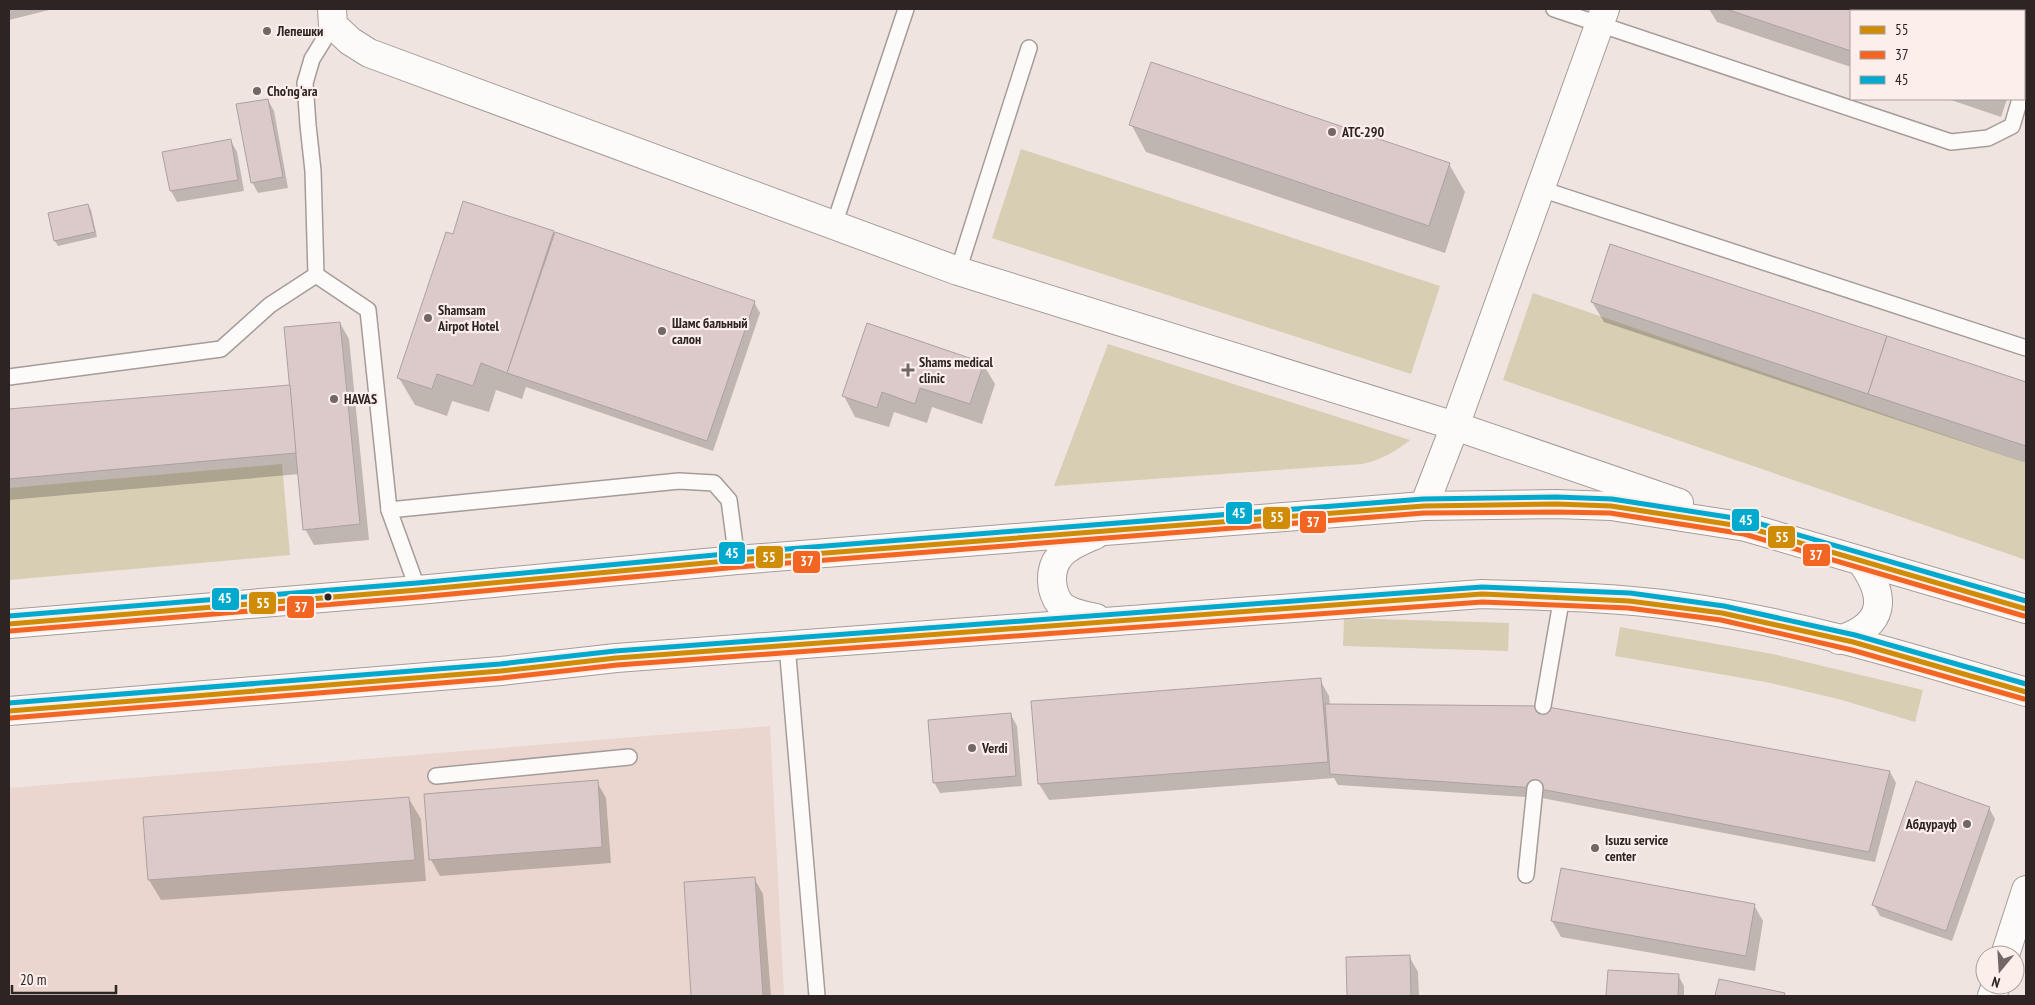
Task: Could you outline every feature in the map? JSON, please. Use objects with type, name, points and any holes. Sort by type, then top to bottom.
[{"type":"main road","points":[[332,17],[350,41],[369,53],[958,271],[1455,426],[1746,527],[2026,609]]},
{"type":"main road","points":[[1424,506],[1455,426],[1602,17]]},
{"type":"main road","points":[[9,624],[418,590],[737,560],[1424,506],[1556,504],[1611,506],[1746,527]]},
{"type":"main road","points":[[1106,531],[1077,542],[1059,557],[1051,576],[1054,593],[1061,605],[1083,616],[1109,622]]},
{"type":"main road","points":[[1839,640],[1853,635],[1863,628],[1873,618],[1879,608],[1879,595],[1876,583],[1861,561]]},
{"type":"main road","points":[[9,711],[500,671],[616,658],[1482,594],[1562,596],[1679,606],[1716,612],[1839,640],[2026,692]]},
{"type":"main road","points":[[2008,945],[2026,890]]},
{"type":"lane","points":[[834,225],[906,9]]},
{"type":"lane","points":[[1554,9],[1602,17],[1951,142],[1988,138],[2012,126],[2020,100]]},
{"type":"lane","points":[[316,275],[313,171],[306,83],[312,60],[332,17]]},
{"type":"lane","points":[[958,271],[1029,48]]},
{"type":"lane","points":[[1541,189],[2026,348]]},
{"type":"lane","points":[[9,376],[221,350],[270,305],[316,275]]},
{"type":"lane","points":[[316,275],[368,310],[388,510],[418,590]]},
{"type":"lane","points":[[388,510],[679,481],[714,484],[730,500],[737,560]]},
{"type":"lane","points":[[1543,706],[1562,596]]},
{"type":"lane","points":[[787,645],[817,996]]},
{"type":"lane","points":[[436,776],[629,757]]},
{"type":"lane","points":[[1526,874],[1535,788]]},
{"type":"shaded area","points":[[1021,149],[1440,286],[1411,374],[992,238]]},
{"type":"shaded area","points":[[1533,293],[2026,463],[2026,560],[1503,380]]},
{"type":"shaded area","points":[[1108,344],[1410,440],[1388,455],[1362,464],[1054,486]]},
{"type":"shaded area","points":[[282,464],[290,555],[9,580],[9,488]]},
{"type":"shaded area","points":[[1344,618],[1509,623],[1508,651],[1343,646]]},
{"type":"shaded area","points":[[1620,627],[1773,654],[1923,690],[1915,722],[1842,700],[1766,682],[1615,656]]},
{"type":"shaded area","points":[[770,726],[784,996],[9,996],[9,788]]},
{"type":"building","points":[[1726,9],[1928,10],[1850,10],[1850,51]]},
{"type":"building","points":[[1151,62],[1450,163],[1429,226],[1129,125]]},
{"type":"building","points":[[268,99],[283,177],[251,183],[236,104]]},
{"type":"building","points":[[231,139],[238,180],[170,191],[162,152]]},
{"type":"building","points":[[463,201],[554,231],[507,373],[481,363],[473,386],[437,374],[432,389],[397,378],[446,232],[453,234]]},
{"type":"building","points":[[88,204],[95,232],[54,241],[48,213]]},
{"type":"building","points":[[555,232],[755,301],[707,441],[507,373]]},
{"type":"building","points":[[1610,244],[1887,336],[1868,394],[1591,302]]},
{"type":"building","points":[[340,322],[360,524],[303,530],[284,327]]},
{"type":"building","points":[[867,323],[984,363],[970,404],[920,388],[915,404],[882,392],[877,408],[842,396]]},
{"type":"building","points":[[1887,336],[2026,382],[2026,446],[1868,394]]},
{"type":"building","points":[[290,385],[296,453],[9,479],[9,409]]},
{"type":"building","points":[[1321,678],[1328,762],[1038,784],[1031,701]]},
{"type":"building","points":[[1325,704],[1543,706],[1890,771],[1869,852],[1535,788],[1330,774]]},
{"type":"building","name":"Verdi","points":[[1011,713],[1016,776],[933,783],[928,720]]},
{"type":"building","points":[[598,780],[602,847],[429,860],[424,794]]},
{"type":"building","points":[[1916,781],[1990,807],[1946,931],[1872,905]]},
{"type":"building","points":[[409,797],[415,860],[148,880],[143,817]]},
{"type":"building","points":[[1561,868],[1755,904],[1746,956],[1551,921]]},
{"type":"building","points":[[755,877],[763,996],[691,996],[684,882]]},
{"type":"building","points":[[1410,955],[1411,996],[1347,996],[1346,957]]},
{"type":"building","points":[[1608,970],[1679,974],[1678,996],[1606,996]]},
{"type":"building","points":[[1719,979],[1785,993],[1784,996],[1715,996]]},
{"type":"transit line","name":"45","points":[[9,616],[417,583],[736,553],[1423,499],[1556,497],[1612,499],[1747,520],[2026,601]]},
{"type":"transit line","name":"55","points":[[9,624],[418,590],[737,560],[1424,506],[1556,504],[1611,506],[1746,527],[2026,609]]},
{"type":"transit line","name":"37","points":[[10,631],[419,597],[738,567],[1424,513],[1556,512],[1610,513],[1744,534],[2024,616]]},
{"type":"transit line","name":"45","points":[[9,703],[500,664],[615,651],[1482,587],[1630,593],[1724,606],[1855,635],[2026,684]]},
{"type":"transit line","name":"55","points":[[9,711],[501,671],[616,658],[1482,594],[1629,601],[1722,613],[1853,642],[2026,692]]},
{"type":"transit line","name":"37","points":[[10,718],[502,678],[617,665],[1482,602],[1628,608],[1721,620],[1852,650],[2024,699]]},
{"type":"place","name":"Лепешки","points":[[267,31]]},
{"type":"place","name":"Cho'ng'ara","points":[[257,91]]},
{"type":"place","name":"ATC-290","points":[[1332,132]]},
{"type":"place","name":"Shamsam Airpot Hotel","points":[[428,318]]},
{"type":"place","name":"Шамс бальный салон","points":[[662,331]]},
{"type":"place","name":"Shams medical clinic","points":[[908,370]]},
{"type":"place","name":"HAVAS","points":[[334,399]]},
{"type":"place","name":"Verdi","points":[[972,748]]},
{"type":"place","name":"Абдурауф","points":[[1967,824]]},
{"type":"place","name":"Isuzu service center","points":[[1595,848]]}]
